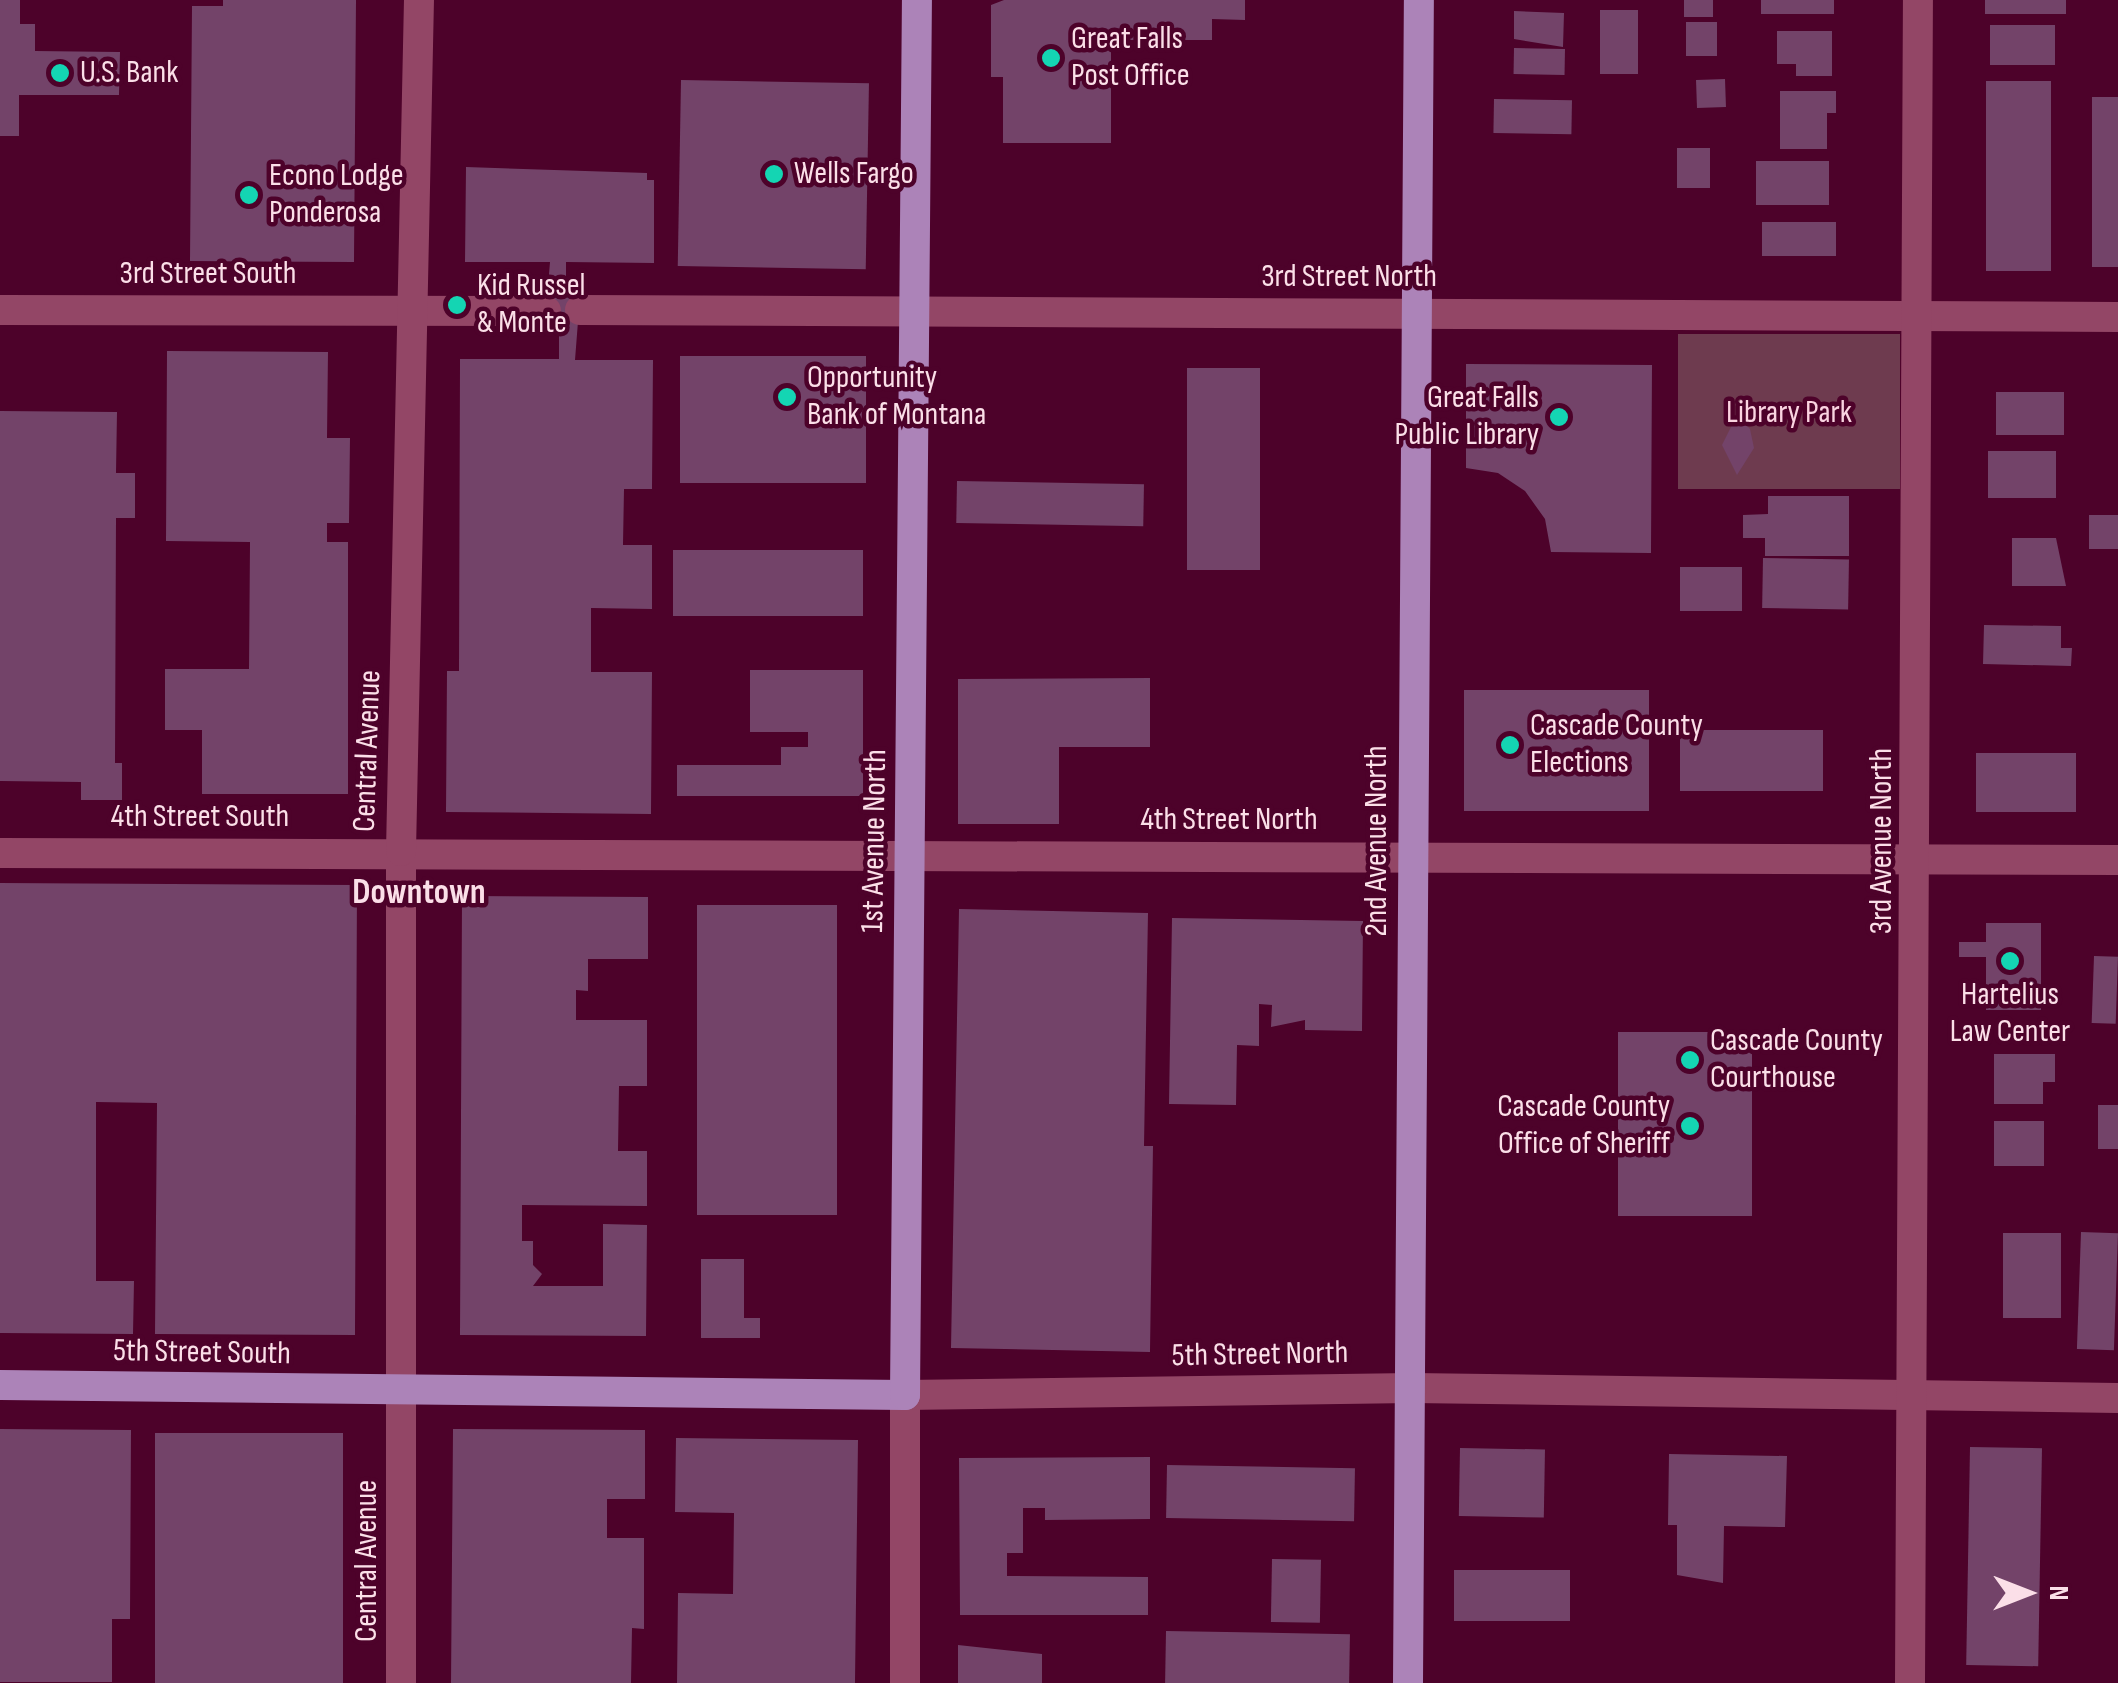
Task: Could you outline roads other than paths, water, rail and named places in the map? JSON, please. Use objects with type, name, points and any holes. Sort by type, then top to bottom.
[{"type":"main road","name":"1st Avenue North","points":[[905,1394],[917,0]]},
{"type":"main road","name":"2nd Avenue North","points":[[1408,1683],[1411,854],[1420,312],[1419,0]]},
{"type":"main road","name":"5th Street South","points":[[0,1385],[404,1390]]},
{"type":"main road","name":"5th Street North","points":[[404,1390],[905,1394]]},
{"type":"street","name":"Central Avenue","points":[[402,1683],[401,851],[419,0]]},
{"type":"street","name":"3rd Avenue North","points":[[1910,1683],[1918,860],[1918,0]]},
{"type":"street","name":"3rd Street South","points":[[0,310],[415,310]]},
{"type":"street","points":[[415,310],[546,310]]},
{"type":"street","name":"3rd Street North","points":[[580,310],[1915,313],[2118,317]]},
{"type":"street","name":"4th Street South","points":[[0,853],[401,851]]},
{"type":"street","name":"4th Street North","points":[[401,851],[910,858],[1411,854],[2118,860]]},
{"type":"street","name":"5th Street North","points":[[905,1394],[1412,1388],[2118,1398]]},
{"type":"street","name":"1st Avenue North","points":[[905,1394],[905,1683]]},
{"type":"place","name":"Great Falls Post Office","points":[[1051,58]]},
{"type":"place","name":"U.S. Bank","points":[[60,73]]},
{"type":"place","name":"Wells Fargo","points":[[774,174]]},
{"type":"place","name":"Econo Lodge Ponderosa","points":[[249,195]]},
{"type":"place","name":"Kid Russel & Monte","points":[[457,305]]},
{"type":"place","name":"Opportunity Bank of Montana","points":[[787,397]]},
{"type":"place","name":"Great Falls Public Library","points":[[1559,417]]},
{"type":"place","name":"Cascade County Elections","points":[[1510,745]]},
{"type":"place","name":"Hartelius Law Center","points":[[2010,961]]},
{"type":"place","name":"Cascade County Courthouse","points":[[1690,1060]]},
{"type":"place","name":"Cascade County Office of Sheriff","points":[[1690,1126]]},
{"type":"district","name":"Downtown","points":[[419,893]]},
{"type":"park label","name":"Library Park","points":[[1789,413]]}]
